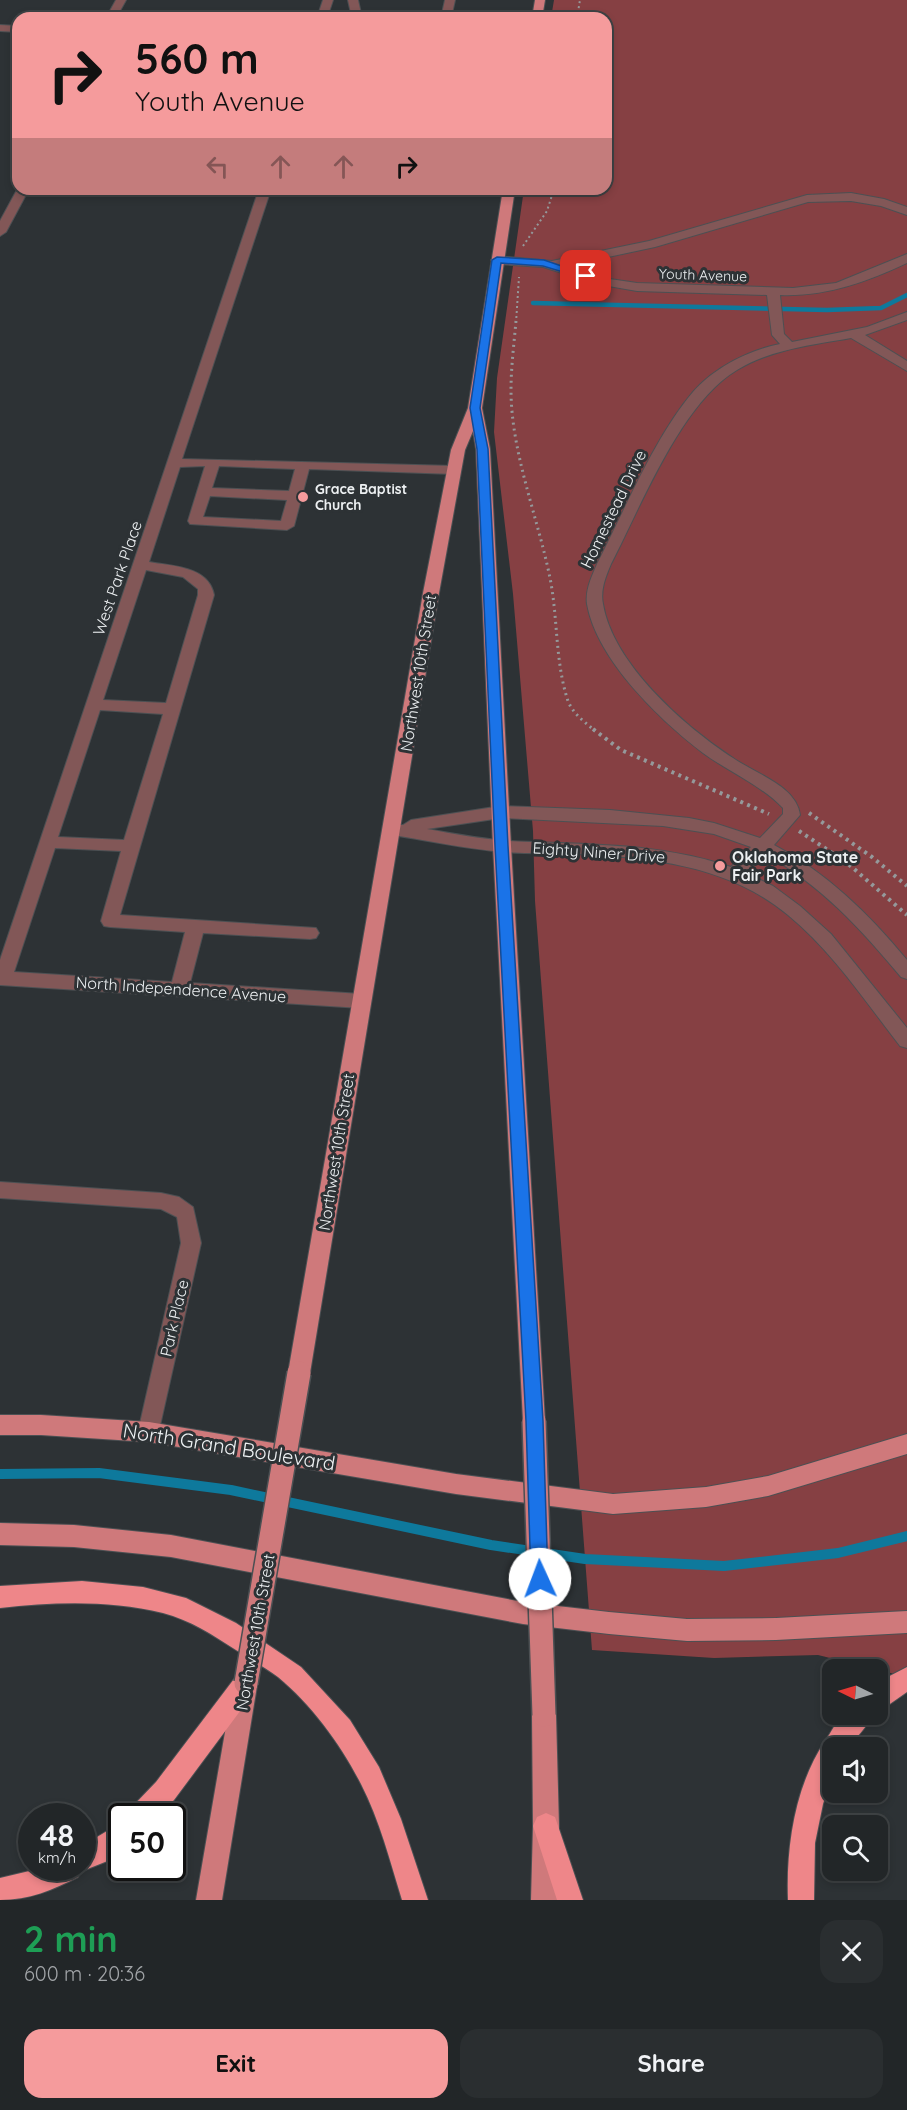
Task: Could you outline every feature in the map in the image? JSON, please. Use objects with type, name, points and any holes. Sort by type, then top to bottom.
[{"type":"highway","points":[[0,1597],[39,1592],[85,1592],[128,1595],[165,1603],[213,1621],[292,1673],[329,1711],[354,1748],[378,1791],[415,1900]]},
{"type":"highway","points":[[888,1689],[907,1679]]},
{"type":"highway","points":[[153,1803],[246,1683]]},
{"type":"highway","points":[[801,1900],[806,1826],[822,1769]]},
{"type":"highway","points":[[546,1826],[570,1900]]},
{"type":"highway","points":[[0,1891],[40,1881]]},
{"type":"main road","name":"Northwest 10th Street","points":[[209,1900],[361,1000],[393,829],[431,593],[458,450],[475,408],[508,195]]},
{"type":"main road","name":"Northwest 10th Street","points":[[475,408],[483,449],[500,812],[534,1421],[544,1715],[546,1826],[544,1900]]},
{"type":"main road","name":"North Grand Boulevard","points":[[0,1425],[41,1425],[149,1432],[456,1484],[613,1504],[706,1497],[768,1486],[907,1444]]},
{"type":"main road","points":[[0,1534],[74,1536],[171,1546],[523,1613],[687,1630],[907,1622]]},
{"type":"street","points":[[0,231],[19,195]]},
{"type":"street","name":"West Park Place","points":[[2,978],[264,195]]},
{"type":"street","points":[[552,265],[651,243],[807,199],[851,197],[884,203],[907,211]]},
{"type":"street","name":"Youth Avenue","points":[[497,260],[552,265],[601,281],[637,288],[774,297],[838,286],[907,258]]},
{"type":"street","points":[[774,297],[778,335],[788,345]]},
{"type":"street","name":"Homestead Drive","points":[[792,810],[787,801],[700,744],[653,700],[626,667],[602,627],[595,604],[596,587],[604,564],[661,453],[698,395],[716,378],[734,366],[788,345],[853,333],[885,325],[907,316]]},
{"type":"street","points":[[853,333],[907,367]]},
{"type":"street","points":[[175,463],[213,462],[454,470]]},
{"type":"street","points":[[213,462],[206,492],[195,521],[287,526],[303,465]]},
{"type":"street","points":[[206,492],[295,496]]},
{"type":"street","points":[[140,565],[188,573],[205,588],[202,609],[110,921],[310,933]]},
{"type":"street","points":[[94,705],[172,708]]},
{"type":"street","points":[[734,875],[788,820],[792,810]]},
{"type":"street","name":"Eighty Niner Drive","points":[[393,829],[500,812],[598,816],[694,825],[741,837],[761,845],[835,892],[865,921],[907,972]]},
{"type":"street","name":"Eighty Niner Drive","points":[[393,829],[502,846],[576,849],[675,858],[717,867],[758,885],[793,909],[821,936],[907,1041]]},
{"type":"street","points":[[48,842],[131,846]]},
{"type":"street","points":[[179,989],[196,926]]},
{"type":"street","name":"North Independence Avenue","points":[[2,978],[361,1000]]},
{"type":"street","name":"Park Place","points":[[0,1190],[172,1203],[186,1214],[191,1243],[149,1432]]},
{"type":"path","points":[[523,247],[547,210],[552,195]]},
{"type":"path","points":[[516,315],[519,274]]},
{"type":"path","points":[[792,810],[811,814],[872,857],[907,886]]},
{"type":"path","points":[[814,839],[846,862],[907,915]]},
{"type":"shaded area","name":"Oklahoma State Fair Park","points":[[554,0],[907,0],[907,1677],[888,1672],[888,1659],[834,1659],[818,1655],[714,1658],[592,1650],[535,901],[533,831],[513,594],[494,432],[497,378],[523,195],[612,195],[612,12],[552,12]]},
{"type":"waterway","points":[[533,303],[827,310],[881,308],[907,295]]},
{"type":"waterway","points":[[0,1474],[99,1473],[231,1490],[491,1545],[585,1559],[724,1566],[838,1553],[907,1536]]},
{"type":"place","name":"Grace Baptist Church","points":[[303,497]]},
{"type":"place","name":"Oklahoma State Fair Park","points":[[720,866]]},
{"type":"route","points":[[540,1579],[534,1421],[502,846],[483,449],[475,408],[497,260],[544,263],[586,276]]}]
